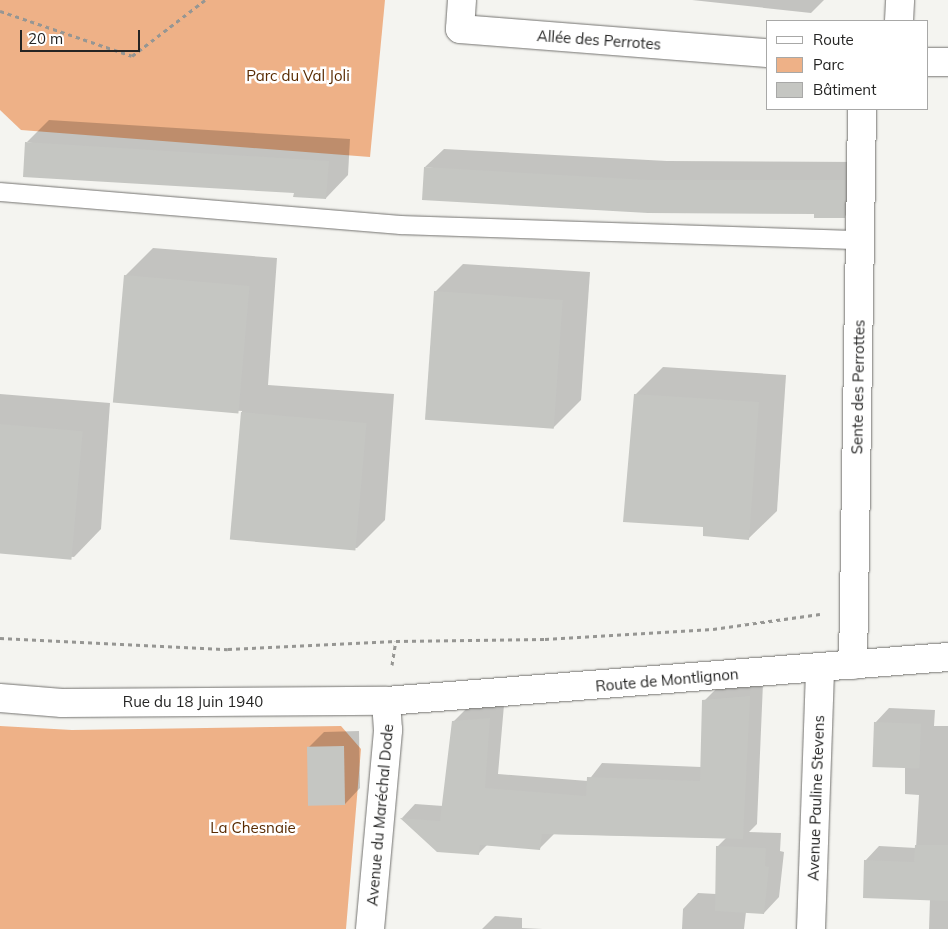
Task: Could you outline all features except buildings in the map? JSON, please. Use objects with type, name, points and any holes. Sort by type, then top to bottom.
[{"type":"street","name":"Allée des Perrotes","points":[[462,0],[460,29],[766,53]]},
{"type":"street","points":[[899,20],[900,0]]},
{"type":"street","points":[[928,62],[948,62]]},
{"type":"street","name":"Sente des Perrottes","points":[[853,665],[862,110]]},
{"type":"street","name":"Route de Montlignon","points":[[386,700],[853,665],[948,656]]},
{"type":"street","name":"Avenue Pauline Stevens","points":[[811,929],[820,667]]},
{"type":"street","name":"Rue du 18 Juin 1940","points":[[0,698],[62,703],[386,700]]},
{"type":"street","name":"Avenue du Maréchal Dode","points":[[370,929],[388,730],[386,700]]},
{"type":"lane","points":[[0,192],[401,224],[860,240]]},
{"type":"path","points":[[0,11],[132,56],[205,0]]},
{"type":"path","points":[[0,638],[228,649],[396,641],[545,639],[713,628],[854,610]]},
{"type":"green space","name":"Parc du Val Joli","points":[[0,0],[385,0],[370,157],[21,130],[0,110]]},
{"type":"green space","name":"La Chesnaie","points":[[0,726],[72,730],[341,726],[361,749],[346,929],[0,929]]}]
